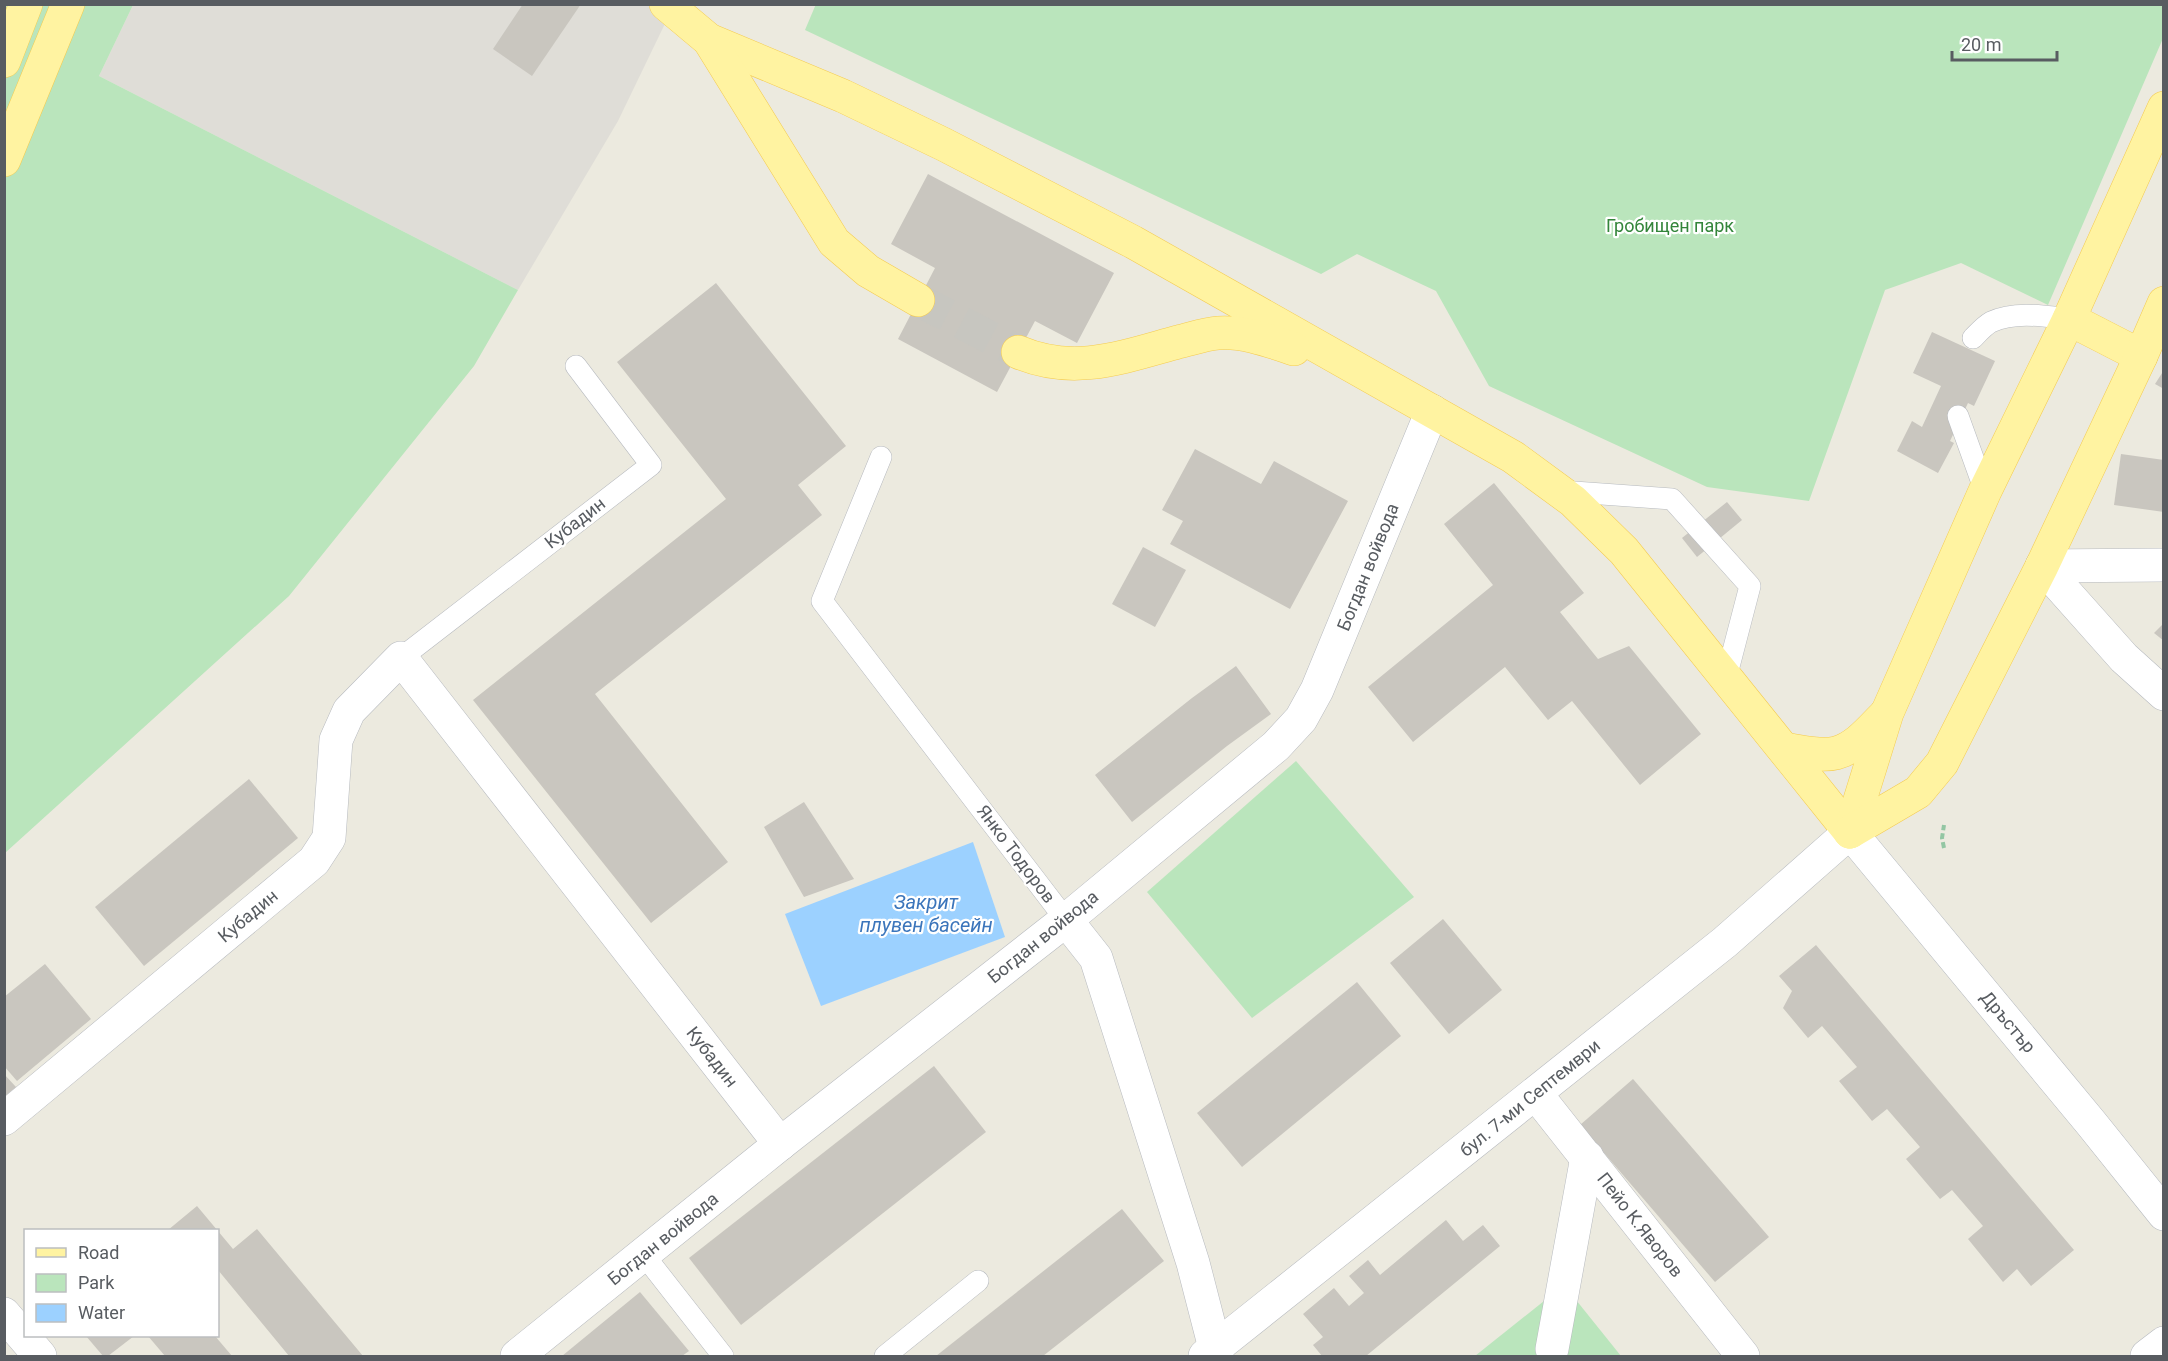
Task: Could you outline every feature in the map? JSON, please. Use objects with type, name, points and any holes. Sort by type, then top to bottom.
[{"type":"main road","points":[[4,61],[26,4]]},
{"type":"main road","points":[[4,160],[69,4]]},
{"type":"main road","points":[[672,10],[709,40],[843,96],[943,144],[1133,242],[1513,457],[1573,501],[1624,551],[1850,832]]},
{"type":"main road","points":[[709,40],[834,242],[868,271],[918,300]]},
{"type":"main road","points":[[1850,832],[1887,712],[1985,491],[2069,319],[2163,108]]},
{"type":"main road","points":[[1850,832],[1918,792],[1942,763],[2042,566],[2141,356],[2163,303]]},
{"type":"main road","points":[[2069,319],[2141,356]]},
{"type":"main road","points":[[1018,352],[1056,364],[1094,363],[1218,333],[1241,334],[1267,340],[1353,368]]},
{"type":"main road","points":[[1784,749],[1818,754],[1836,753],[1859,742],[1887,712]]},
{"type":"street","name":"Богдан войвода","points":[[517,1356],[780,1144],[1066,920],[1276,746],[1301,719],[1317,690],[1432,411]]},
{"type":"street","points":[[2042,566],[2163,566]]},
{"type":"street","points":[[2042,566],[2124,658],[2163,694]]},
{"type":"street","name":"Кубадин","points":[[4,1119],[314,861],[329,838],[336,740],[349,711],[401,658],[780,1144]]},
{"type":"street","name":"бул. 7-ми Септември","points":[[1212,1354],[1725,942],[1850,832]]},
{"type":"street","name":"Дръстър","points":[[1850,832],[2084,1114],[2163,1214]]},
{"type":"street","name":"Янко Тодоров","points":[[1066,920],[1096,958],[1193,1263],[1212,1354]]},
{"type":"street","name":"Пейо К.Яворов","points":[[1536,1094],[1587,1157],[1730,1352]]},
{"type":"street","points":[[1552,1348],[1587,1157]]},
{"type":"street","points":[[4,1314],[40,1356]]},
{"type":"street","points":[[2147,1356],[2163,1343]]},
{"type":"lane","points":[[1973,338],[1989,323],[2008,317],[2039,316],[2069,319]]},
{"type":"lane","name":"Кубадин","points":[[401,658],[651,465],[576,366]]},
{"type":"lane","points":[[1958,416],[1985,491]]},
{"type":"lane","name":"Янко Тодоров","points":[[881,456],[822,601],[1066,920]]},
{"type":"lane","points":[[1560,491],[1672,499],[1750,586],[1726,678]]},
{"type":"lane","points":[[644,1255],[723,1356]]},
{"type":"lane","points":[[885,1356],[978,1281]]},
{"type":"path","points":[[1944,825],[1942,838],[1944,848]]},
{"type":"shaded area","points":[[133,5],[674,5],[618,121],[518,290],[99,76]]},
{"type":"green space","name":"Гробищен парк","points":[[816,4],[2163,4],[2164,36],[2048,305],[1961,263],[1885,290],[1809,501],[1707,487],[1489,386],[1436,291],[1357,254],[1321,274],[805,30]]},
{"type":"green space","points":[[5,5],[133,5],[99,76],[518,290],[474,366],[289,596],[5,853]]},
{"type":"green space","points":[[1296,761],[1414,897],[1252,1018],[1147,892]]},
{"type":"green space","points":[[1564,1285],[1621,1356],[1475,1356]]},
{"type":"water","name":"Закрит плувен басейн","points":[[973,842],[1005,937],[821,1006],[785,914]]},
{"type":"building","points":[[523,4],[581,4],[532,76],[493,49]]},
{"type":"building","points":[[928,174],[1114,273],[1077,343],[1035,321],[997,392],[898,339],[935,268],[891,244]]},
{"type":"building","points":[[716,283],[846,446],[798,485],[822,515],[595,694],[728,862],[651,923],[473,700],[726,499],[617,362]]},
{"type":"building","points":[[1932,332],[1995,361],[1974,406],[1968,403],[1950,441],[1954,443],[1938,473],[1897,451],[1912,421],[1922,427],[1941,386],[1913,373]]},
{"type":"building","points":[[2164,370],[2164,389],[2155,384]]},
{"type":"building","points":[[1195,449],[1261,484],[1274,461],[1348,501],[1290,609],[1170,544],[1183,521],[1162,510]]},
{"type":"building","points":[[2121,454],[2164,460],[2164,512],[2114,505]]},
{"type":"building","points":[[1494,483],[1584,593],[1560,612],[1598,659],[1629,646],[1701,734],[1640,785],[1572,701],[1548,720],[1505,667],[1413,742],[1368,687],[1493,585],[1444,524]]},
{"type":"building","points":[[1727,502],[1742,520],[1697,557],[1682,538]]},
{"type":"building","points":[[1143,547],[1186,570],[1155,627],[1112,604]]},
{"type":"building","points":[[2164,623],[2164,641],[2154,633]]},
{"type":"building","points":[[1236,666],[1271,714],[1132,822],[1095,775]]},
{"type":"building","points":[[249,779],[298,838],[144,966],[95,907]]},
{"type":"building","points":[[804,802],[854,879],[804,897],[764,827]]},
{"type":"building","points":[[1443,919],[1502,990],[1449,1034],[1390,963]]},
{"type":"building","points":[[1816,945],[2074,1250],[2031,1286],[2017,1269],[2003,1282],[1968,1239],[1983,1226],[1952,1190],[1940,1199],[1906,1159],[1920,1147],[1887,1109],[1872,1121],[1839,1081],[1857,1067],[1822,1026],[1808,1038],[1783,1008],[1792,991],[1779,976]]},
{"type":"building","points":[[45,964],[91,1019],[17,1081],[4,1066],[4,997]]},
{"type":"building","points":[[1357,982],[1401,1036],[1242,1167],[1197,1113]]},
{"type":"building","points":[[934,1066],[986,1132],[741,1325],[689,1258]]},
{"type":"building","points":[[4,1074],[16,1087],[4,1097]]},
{"type":"building","points":[[1633,1079],[1769,1237],[1715,1282],[1580,1125]]},
{"type":"building","points":[[197,1206],[216,1229],[169,1229]]},
{"type":"building","points":[[1122,1209],[1164,1261],[1043,1356],[936,1356]]},
{"type":"building","points":[[1446,1220],[1463,1241],[1483,1225],[1500,1246],[1366,1356],[1322,1356],[1313,1345],[1323,1337],[1303,1314],[1334,1288],[1349,1306],[1364,1293],[1349,1276],[1368,1260],[1380,1275]]},
{"type":"building","points":[[257,1229],[363,1356],[289,1356],[219,1271],[219,1232],[233,1249]]},
{"type":"building","points":[[640,1292],[689,1351],[682,1356],[562,1356]]},
{"type":"building","points":[[87,1337],[133,1337],[108,1356],[103,1356]]},
{"type":"building","points":[[149,1337],[216,1337],[232,1356],[165,1356]]},
{"type":"tunnel","points":[[918,300],[1018,352]]}]
